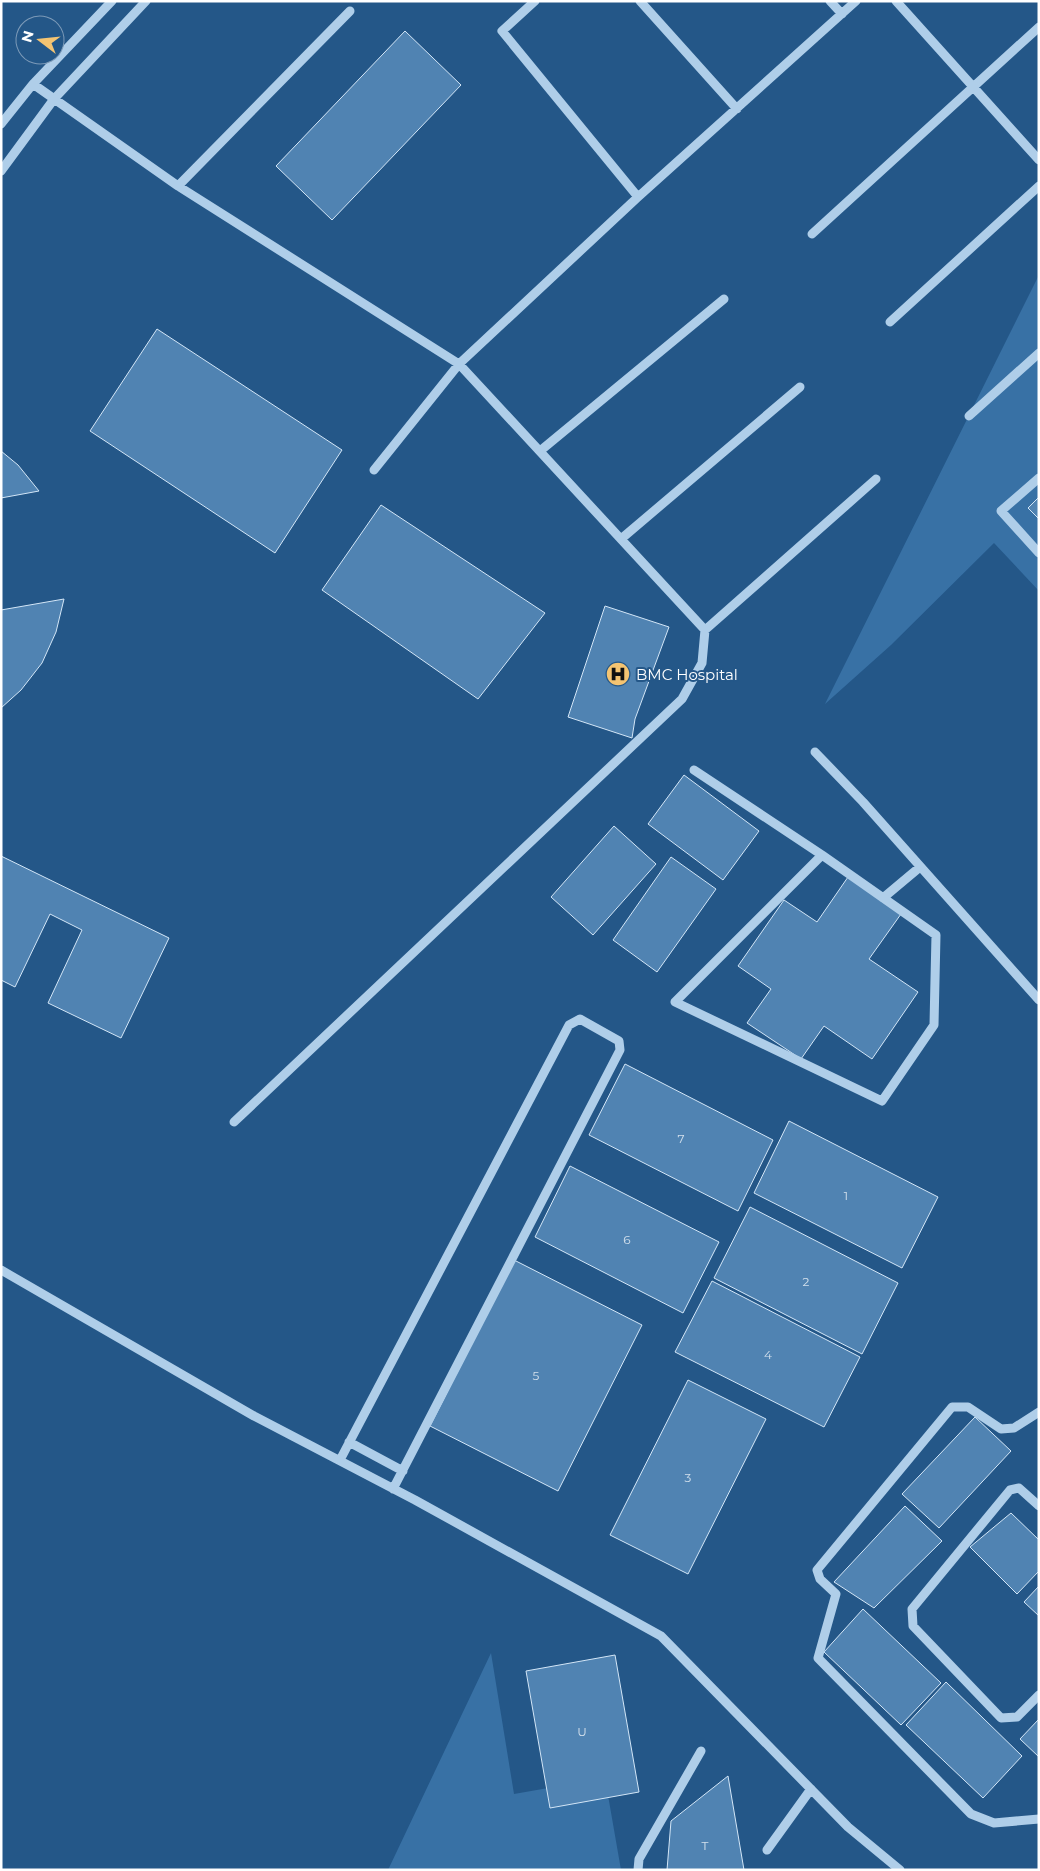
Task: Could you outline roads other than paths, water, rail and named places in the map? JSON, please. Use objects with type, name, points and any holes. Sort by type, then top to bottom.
[{"type":"street","points":[[1,124],[33,84],[112,1]]},
{"type":"street","points":[[1,171],[54,99],[146,1]]},
{"type":"street","points":[[534,1],[502,31],[638,197]]},
{"type":"street","points":[[640,1],[737,109]]},
{"type":"street","points":[[830,1],[842,14]]},
{"type":"street","points":[[374,470],[459,364],[638,197],[856,1]]},
{"type":"street","points":[[896,1],[1039,160]]},
{"type":"street","points":[[178,186],[350,11]]},
{"type":"street","points":[[812,234],[1039,27]]},
{"type":"street","points":[[33,84],[178,186],[459,364],[705,630]]},
{"type":"street","points":[[890,322],[1039,186]]},
{"type":"street","points":[[540,451],[724,299]]},
{"type":"street","points":[[969,416],[1039,352]]},
{"type":"street","points":[[621,539],[800,387]]},
{"type":"street","points":[[1039,478],[1001,511],[1039,553]]},
{"type":"street","points":[[234,1122],[682,699],[702,663],[705,630],[876,479]]},
{"type":"street","points":[[814,752],[863,802],[1039,1000]]},
{"type":"street","points":[[694,770],[822,855],[936,935],[934,1025],[882,1101],[675,1002],[822,855]]},
{"type":"street","points":[[883,898],[920,867]]},
{"type":"street","points":[[340,1460],[569,1026],[580,1018],[619,1041],[620,1050],[393,1489]]},
{"type":"street","points":[[1,1270],[254,1416],[340,1460],[661,1636],[848,1827],[900,1870]]},
{"type":"street","points":[[1039,1412],[1014,1428],[1001,1429],[968,1406],[952,1407],[817,1570],[820,1579],[836,1594],[818,1658],[971,1814],[994,1823],[1039,1819]]},
{"type":"street","points":[[350,1442],[403,1471]]},
{"type":"street","points":[[1039,1506],[1019,1488],[1010,1490],[912,1609],[913,1626],[1001,1718],[1017,1717],[1039,1695]]},
{"type":"street","points":[[638,1870],[639,1859],[702,1751]]},
{"type":"street","points":[[767,1850],[811,1788]]},
{"type":"place","name":"BMC Hospital","points":[[618,674]]}]
